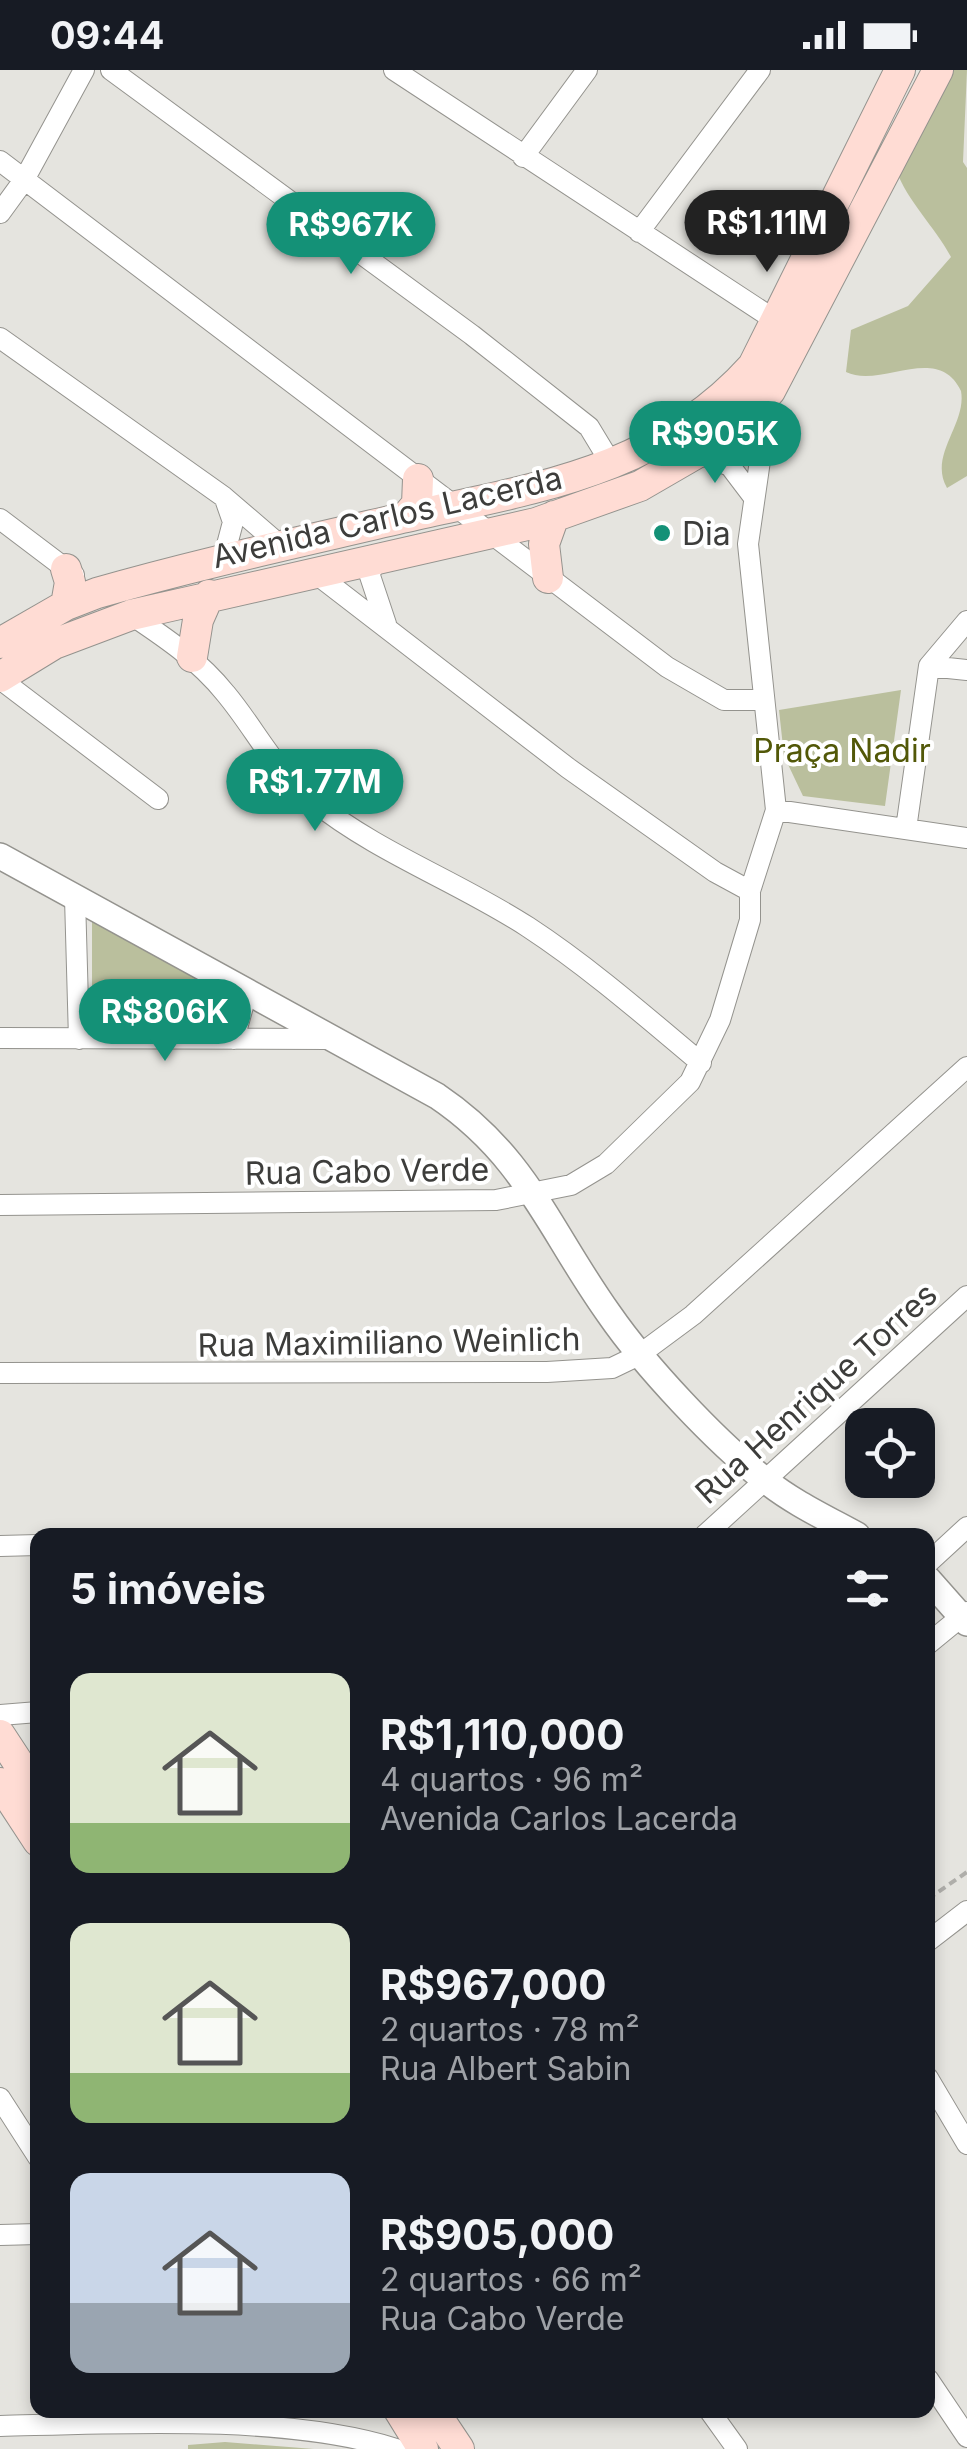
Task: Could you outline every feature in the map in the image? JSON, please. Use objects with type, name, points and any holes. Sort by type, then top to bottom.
[{"type":"main road","name":"Avenida Carlos Lacerda","points":[[0,643],[97,592],[406,517],[525,494],[612,465],[693,422],[724,398],[753,366],[900,70]]},
{"type":"main road","name":"Avenida Carlos Lacerda","points":[[0,678],[42,650],[131,615],[554,516],[640,486],[697,453],[770,392],[938,70]]},
{"type":"main road","points":[[406,517],[418,504],[418,479]]},
{"type":"main road","points":[[548,578],[544,544],[554,516]]},
{"type":"main road","points":[[66,569],[70,582],[66,605]]},
{"type":"main road","points":[[192,657],[198,620],[209,595]]},
{"type":"main road","points":[[0,1734],[30,1781]]},
{"type":"main road","points":[[0,1783],[30,1829]]},
{"type":"main road","points":[[404,2418],[424,2449]]},
{"type":"main road","points":[[438,2418],[459,2449]]},
{"type":"street","points":[[0,213],[24,180],[84,70]]},
{"type":"street","points":[[111,70],[472,334],[589,427],[612,465]]},
{"type":"street","points":[[523,157],[588,70]]},
{"type":"street","points":[[639,232],[760,70]]},
{"type":"street","points":[[404,73],[523,157],[778,322]]},
{"type":"street","points":[[0,161],[667,667],[724,700],[762,700]]},
{"type":"street","points":[[0,338],[224,497],[281,546]]},
{"type":"street","name":"Rua Cabo Verde","points":[[0,1205],[496,1200],[571,1185],[606,1164],[666,1110],[701,1063],[720,1020],[750,920],[750,890],[776,810],[748,544],[752,495],[770,392]]},
{"type":"street","points":[[697,453],[730,466],[752,495]]},
{"type":"street","points":[[223,560],[233,522],[224,497]]},
{"type":"street","points":[[0,520],[192,657],[226,694],[283,776],[311,800],[353,832],[526,926],[591,972],[701,1063]]},
{"type":"street","points":[[380,558],[372,565],[370,583],[389,630]]},
{"type":"street","points":[[315,573],[568,768],[715,872],[750,890]]},
{"type":"street","points":[[906,829],[929,666],[964,629]]},
{"type":"street","points":[[929,666],[967,670]]},
{"type":"street","points":[[0,678],[158,799]]},
{"type":"street","points":[[776,810],[967,838]]},
{"type":"street","points":[[0,856],[436,1096],[473,1121],[534,1191],[572,1259],[638,1356],[764,1480],[844,1528]]},
{"type":"street","points":[[76,898],[79,1039]]},
{"type":"street","points":[[234,1039],[247,992]]},
{"type":"street","points":[[0,1038],[330,1039]]},
{"type":"street","name":"Rua Maximiliano Weinlich","points":[[0,1374],[547,1372],[612,1368],[638,1356],[693,1315],[967,1067]]},
{"type":"street","name":"Rua Henrique Torres","points":[[713,1528],[967,1296]]},
{"type":"street","points":[[935,1557],[967,1527]]},
{"type":"street","points":[[0,1546],[30,1545]]},
{"type":"street","points":[[935,1586],[966,1617],[935,1639]]},
{"type":"street","points":[[0,1715],[30,1713]]},
{"type":"street","points":[[935,1936],[967,1911]]},
{"type":"street","points":[[935,2090],[967,2144]]},
{"type":"street","points":[[0,2098],[30,2144]]},
{"type":"street","points":[[0,2235],[30,2234]]},
{"type":"street","points":[[935,2389],[967,2437]]},
{"type":"street","points":[[716,2418],[737,2449]]},
{"type":"street","points":[[0,2426],[238,2426],[333,2434],[396,2449]]},
{"type":"path","points":[[935,1894],[967,1872]]},
{"type":"green space","points":[[946,70],[967,70],[963,162],[967,168],[967,476],[947,488],[942,464],[961,403],[961,391],[951,377],[924,368],[860,376],[846,372],[851,330],[908,306],[951,257],[896,170]]},
{"type":"green space","name":"Praça Nadir","points":[[901,690],[885,806],[803,796],[784,756],[779,710]]},
{"type":"green space","points":[[92,913],[248,1001],[92,1006]]},
{"type":"green space","points":[[225,2442],[314,2449],[188,2449],[188,2445]]},
{"type":"place","name":"Dia","points":[[662,533]]}]
